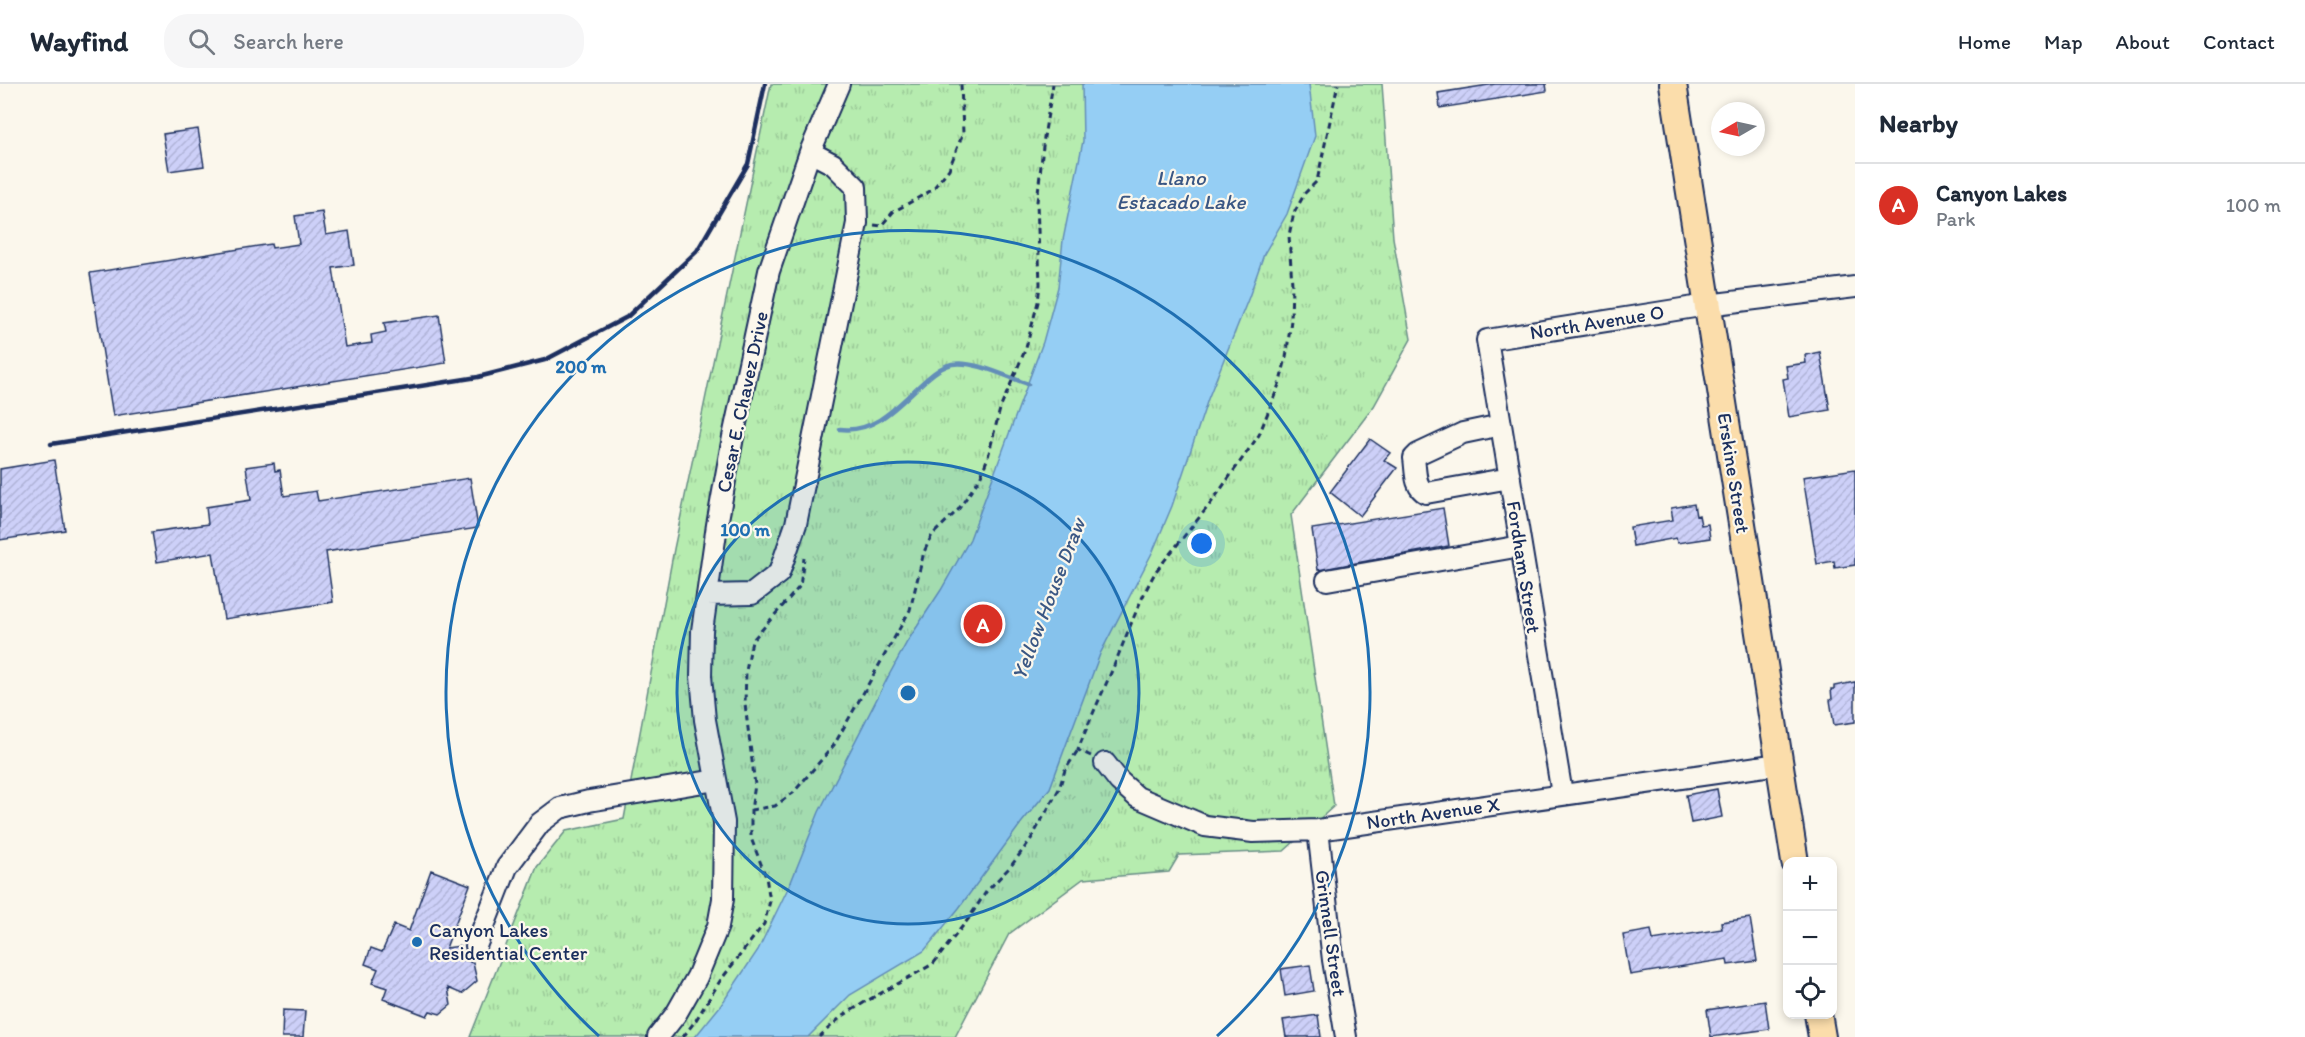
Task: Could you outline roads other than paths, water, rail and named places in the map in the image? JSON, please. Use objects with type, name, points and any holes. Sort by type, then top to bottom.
[{"type":"main road","name":"Erskine Street","points":[[1672,84],[1793,857]]},
{"type":"main road","points":[[1819,1019],[1822,1037]]},
{"type":"street","name":"Cesar E. Chavez Drive","points":[[658,1037],[676,1014],[698,977],[718,926],[723,899],[724,822],[705,720],[701,676],[702,631],[717,525],[769,271],[810,152],[839,84]]},
{"type":"street","points":[[707,595],[752,594],[779,573],[796,524],[857,224],[856,188],[833,164],[810,152]]},
{"type":"street","name":"North Avenue O","points":[[1487,340],[1707,305],[1855,287]]},
{"type":"street","name":"Fordham Street","points":[[1487,340],[1562,794]]},
{"type":"street","points":[[1501,425],[1463,433],[1418,454],[1414,458],[1418,486],[1426,493],[1510,478]]},
{"type":"street","points":[[1327,580],[1521,546]]},
{"type":"street","name":"North Avenue X","points":[[1105,763],[1119,781],[1137,797],[1205,826],[1253,832],[1318,830],[1779,764]]},
{"type":"street","points":[[476,945],[507,867],[540,823],[560,807],[716,780]]},
{"type":"street","name":"Grinnell Street","points":[[1318,830],[1333,960],[1346,1037]]},
{"type":"water","name":"Llano Estacado Lake","points":[[1082,84],[1309,84],[1315,136],[1287,214],[1264,254],[1208,399],[1172,506],[1153,551],[1100,654],[1050,788],[924,951],[850,995],[808,1037],[695,1037],[721,1005],[758,950],[791,882],[819,812],[888,677],[970,539],[1043,342],[1058,287],[1063,240],[1083,141]]},
{"type":"waterway","points":[[840,429],[854,429],[878,421],[933,374],[952,364],[970,364],[1028,384]]},
{"type":"railway","points":[[51,444],[478,377],[545,360],[627,317],[697,251],[748,164],[765,84]]},
{"type":"place","name":"Canyon Lakes","points":[[983,624]]},
{"type":"place","name":"Canyon Lakes Residential Center","points":[[417,942]]},
{"type":"water label","name":"Yellow House Draw","points":[[1048,599]]}]
